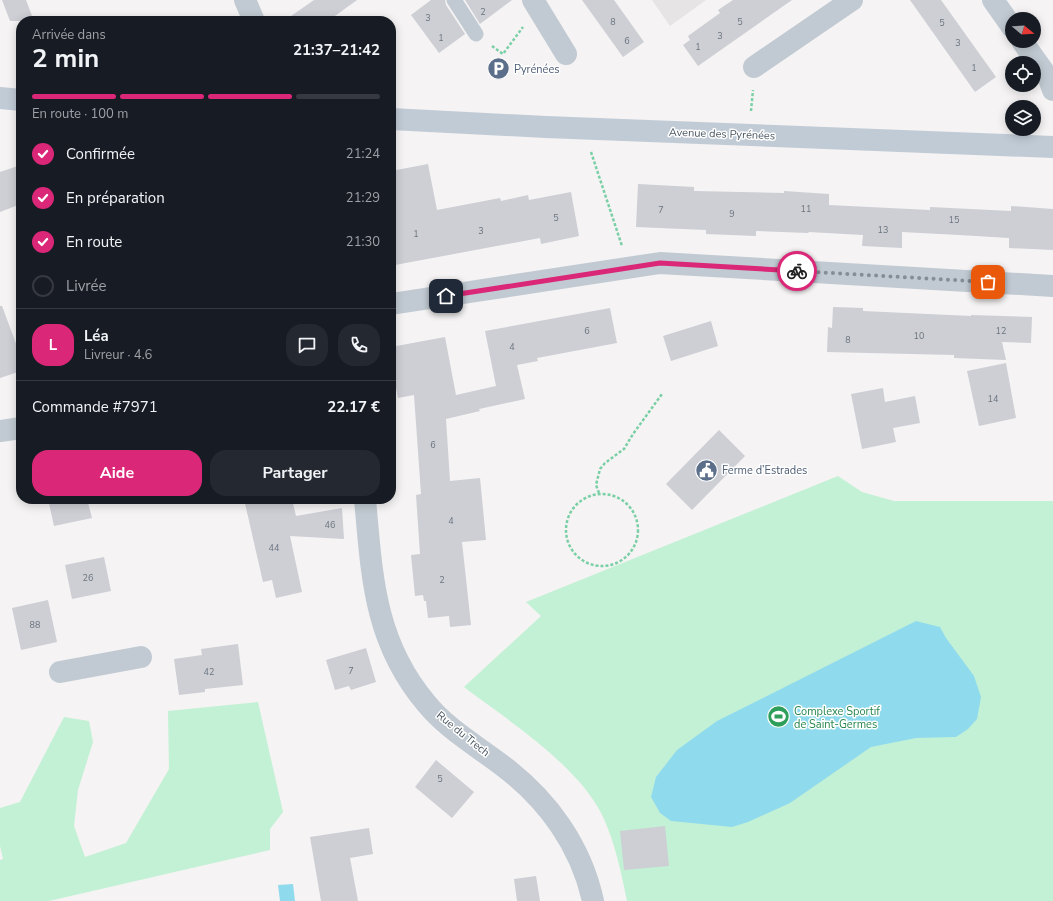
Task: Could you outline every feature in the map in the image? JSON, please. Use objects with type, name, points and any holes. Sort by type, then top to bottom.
[{"type":"main road","points":[[0,98],[16,100]]},
{"type":"main road","name":"Avenue des Pyrénées","points":[[396,119],[584,129],[1053,147]]},
{"type":"street","points":[[245,0],[252,16]]},
{"type":"street","points":[[754,67],[852,0]]},
{"type":"street","points":[[993,0],[1005,17]]},
{"type":"street","points":[[535,3],[566,54]]},
{"type":"street","points":[[1027,48],[1049,79],[1053,90]]},
{"type":"street","points":[[396,303],[660,263],[1053,286]]},
{"type":"street","points":[[0,431],[16,429]]},
{"type":"street","name":"Rue du Trech","points":[[365,504],[376,603],[387,637],[410,681],[426,703],[444,723],[505,768],[526,785],[543,802],[567,835],[576,852],[590,885],[594,901]]},
{"type":"street","points":[[60,672],[141,656]]},
{"type":"lane","points":[[454,0],[476,34]]},
{"type":"path","points":[[476,34],[503,54],[535,3]]},
{"type":"path","points":[[749,135],[754,67]]},
{"type":"path","points":[[584,129],[628,268]]},
{"type":"path","points":[[599,493],[596,485],[600,469],[605,463],[624,449],[662,394]]},
{"type":"path","points":[[599,493],[611,494],[622,499],[631,507],[637,518],[639,529],[637,541],[627,556],[611,565],[599,566],[588,563],[578,556],[571,547],[566,536],[566,524],[570,512],[578,503],[588,496],[599,493]]},
{"type":"shaded area","points":[[652,0],[706,0],[670,26]]},
{"type":"green space","name":"Complexe Sportif de Saint-Germes","points":[[838,476],[862,492],[894,501],[1053,501],[1053,901],[627,901],[618,860],[604,819],[593,800],[579,781],[542,746],[464,687],[541,616],[526,602]]},
{"type":"green space","points":[[258,702],[283,812],[270,829],[270,850],[49,901],[0,901],[0,860],[3,859],[0,846],[0,808],[20,802],[64,717],[89,721],[93,742],[78,790],[74,826],[85,857],[126,843],[169,769],[168,711]]},
{"type":"water","points":[[916,621],[940,627],[946,638],[974,676],[981,697],[977,719],[968,729],[956,737],[916,738],[871,747],[790,803],[748,822],[732,827],[671,821],[660,813],[651,797],[656,777],[677,750],[717,721]]},
{"type":"water","points":[[293,884],[295,901],[280,901],[278,885]]},
{"type":"building","points":[[2,0],[26,0],[32,16],[16,16],[16,21],[10,21]]},
{"type":"building","points":[[314,0],[357,0],[335,16],[291,16]]},
{"type":"building","points":[[431,0],[445,0],[446,5],[465,34],[439,53],[411,15]]},
{"type":"building","points":[[465,0],[512,0],[480,24]]},
{"type":"building","points":[[582,0],[614,0],[644,42],[623,57]]},
{"type":"building","points":[[733,0],[792,0],[698,66],[683,45],[690,40],[688,36],[720,13],[718,10]]},
{"type":"building","points":[[910,0],[941,0],[996,77],[975,92]]},
{"type":"building","points":[[428,164],[437,210],[500,198],[501,201],[528,195],[529,200],[571,192],[579,236],[541,244],[540,238],[396,265],[396,170]]},
{"type":"building","points":[[16,167],[16,206],[0,212],[0,172]]},
{"type":"building","points":[[638,184],[694,187],[694,191],[784,193],[784,191],[829,194],[829,205],[930,210],[930,207],[1011,211],[1011,206],[1053,209],[1053,250],[1009,248],[1009,238],[959,235],[902,232],[902,248],[862,246],[863,235],[756,231],[756,236],[706,234],[706,230],[636,227]]},
{"type":"building","points":[[0,306],[2,306],[16,344],[16,373],[0,378]]},
{"type":"building","points":[[833,307],[863,308],[863,311],[1032,317],[1031,343],[1002,342],[1006,360],[954,358],[954,355],[827,352],[828,327],[832,328]]},
{"type":"building","points":[[610,308],[617,343],[537,358],[538,361],[517,365],[525,399],[479,409],[480,411],[446,419],[450,481],[480,478],[486,540],[462,542],[471,625],[450,627],[449,616],[428,618],[426,601],[424,601],[423,595],[415,596],[411,555],[420,554],[416,495],[421,494],[414,395],[398,398],[396,388],[396,346],[445,337],[456,395],[496,386],[485,331]]},
{"type":"building","points":[[711,321],[718,346],[671,361],[663,336]]},
{"type":"building","points":[[1006,363],[1016,418],[979,426],[967,371]]},
{"type":"building","points":[[883,388],[885,402],[915,396],[920,423],[893,428],[896,442],[862,449],[851,394]]},
{"type":"building","name":"Ferme d’Estrades","points":[[719,430],[745,456],[692,510],[666,484]]},
{"type":"building","points":[[49,504],[88,504],[92,518],[54,526]]},
{"type":"building","points":[[245,504],[293,504],[296,516],[342,508],[344,539],[290,536],[302,592],[276,598],[272,580],[263,582]]},
{"type":"building","points":[[104,557],[111,591],[72,599],[65,565]]},
{"type":"building","points":[[48,600],[57,642],[21,650],[12,608]]},
{"type":"building","points":[[238,644],[243,685],[205,689],[205,692],[179,695],[174,659],[202,655],[201,649]]},
{"type":"building","points":[[366,648],[376,682],[351,690],[349,686],[335,690],[326,660]]},
{"type":"building","points":[[436,760],[474,792],[452,818],[415,787]]},
{"type":"building","points":[[665,826],[669,866],[624,870],[620,831]]},
{"type":"building","points":[[369,828],[373,854],[350,858],[358,901],[321,901],[310,837]]},
{"type":"building","points":[[536,876],[540,901],[517,901],[514,879]]},
{"type":"way so far","points":[[797,271],[988,282]]},
{"type":"place","name":"Pyrénées","points":[[498,69]]},
{"type":"place","name":"Ferme d’Estrades","points":[[706,470]]},
{"type":"place","name":"Complexe Sportif de Saint-Germes","points":[[778,717]]},
{"type":"route","points":[[446,296],[660,263],[797,271]]}]
